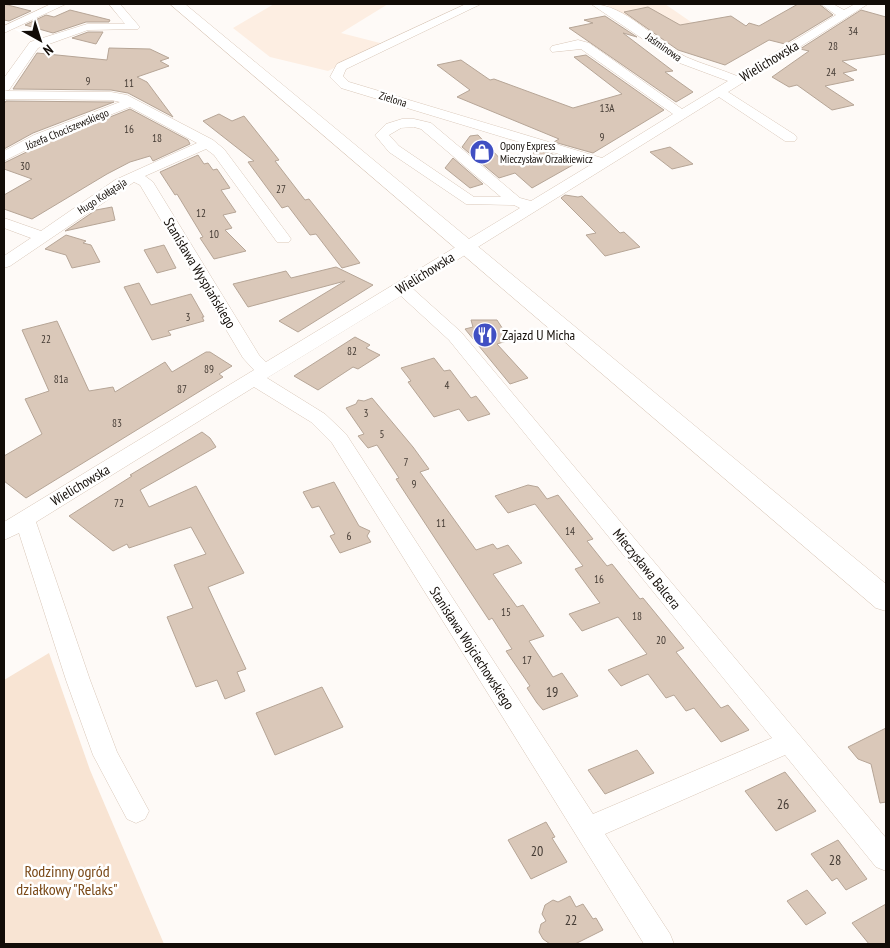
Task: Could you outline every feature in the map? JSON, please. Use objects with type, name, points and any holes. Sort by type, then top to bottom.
[{"type":"main road","points":[[177,4],[886,600]]},
{"type":"street","points":[[5,29],[60,4]]},
{"type":"street","name":"Zielona","points":[[475,4],[341,68],[336,77],[345,85],[605,163]]},
{"type":"street","name":"Jaśminowa","points":[[596,4],[640,30],[681,59],[737,80]]},
{"type":"street","points":[[826,4],[845,14]]},
{"type":"street","name":"Wielichowska","points":[[4,532],[862,4]]},
{"type":"street","points":[[4,87],[34,45],[87,28],[117,8],[134,27],[87,28]]},
{"type":"street","points":[[556,49],[578,44],[585,46],[673,110],[684,114]]},
{"type":"street","points":[[718,93],[728,96],[790,138]]},
{"type":"street","points":[[4,94],[111,96],[131,102],[220,152],[283,239]]},
{"type":"street","name":"Józefa Chociszewskiego","points":[[4,158],[39,138],[131,102]]},
{"type":"street","points":[[430,130],[461,120]]},
{"type":"street","points":[[515,202],[430,130],[418,123],[387,128],[382,135],[394,149],[471,201],[515,202],[533,207]]},
{"type":"street","name":"Hugo Kołłątaja","points":[[4,263],[40,236],[134,176],[208,144]]},
{"type":"street","name":"Stanisława Wyspiańskiego","points":[[134,176],[146,182],[261,375]]},
{"type":"street","points":[[4,223],[40,236]]},
{"type":"street","name":"Mieczysława Balcera","points":[[401,287],[456,336],[788,742],[886,858]]},
{"type":"street","name":"Stanisława Wojciechowskiego","points":[[261,375],[318,418],[339,439],[660,944]]},
{"type":"street","points":[[25,518],[78,680],[106,755],[136,811]]},
{"type":"street","points":[[588,829],[788,742]]},
{"type":"shaded area","points":[[274,4],[388,4],[341,33],[384,44],[328,71],[270,57],[233,28]]},
{"type":"shaded area","points":[[605,4],[665,4],[694,24],[655,33]]},
{"type":"green space","name":"Rodzinny ogród działkowy \"Relaks\"","points":[[49,653],[90,770],[164,944],[4,944],[4,680]]},
{"type":"building","points":[[4,4],[31,11],[9,21],[4,20]]},
{"type":"building","points":[[798,4],[819,4],[833,15],[785,44],[769,40],[725,65],[678,50],[624,12],[648,7],[680,25],[731,16],[746,26],[749,23],[759,26]]},
{"type":"building","points":[[70,10],[110,20],[109,22],[86,22],[53,33],[25,25],[46,15],[54,17]]},
{"type":"building","points":[[861,10],[886,17],[886,54],[842,61],[857,70],[843,73],[854,80],[825,86],[854,105],[832,110],[797,85],[789,87],[772,77],[809,51],[800,49]]},
{"type":"building","points":[[605,16],[637,37],[623,33],[673,71],[665,72],[693,92],[676,102],[569,28],[593,23],[584,20]]},
{"type":"building","points":[[88,32],[103,32],[96,44],[72,38]]},
{"type":"building","points":[[109,48],[150,49],[169,58],[160,61],[169,66],[137,77],[147,82],[173,117],[128,93],[111,90],[13,89],[37,53],[107,60]]},
{"type":"building","points":[[586,55],[664,110],[593,153],[554,142],[559,139],[457,97],[470,90],[437,65],[461,60],[490,80],[494,79],[573,108],[622,94],[574,57]]},
{"type":"building","points":[[6,101],[114,102],[33,133],[4,149],[4,104]]},
{"type":"building","points":[[130,109],[188,140],[190,144],[153,161],[150,156],[130,162],[32,219],[4,209],[4,195],[32,179],[4,169],[4,163],[45,143]]},
{"type":"building","points":[[219,114],[232,121],[244,116],[279,160],[275,161],[305,200],[309,199],[360,263],[342,268],[316,234],[310,235],[288,206],[282,208],[248,162],[254,161],[203,121]]},
{"type":"building","points":[[478,135],[504,163],[518,155],[524,158],[539,150],[578,162],[532,188],[515,173],[499,178],[462,147],[470,136]]},
{"type":"building","points":[[670,147],[693,164],[672,169],[650,152]]},
{"type":"building","points":[[198,155],[204,164],[208,163],[213,170],[217,169],[230,188],[221,190],[236,212],[223,215],[232,228],[225,230],[246,251],[214,259],[200,238],[203,237],[177,194],[175,195],[160,172]]},
{"type":"building","points":[[453,158],[483,184],[470,188],[445,168]]},
{"type":"building","points":[[565,195],[582,196],[620,233],[624,232],[640,247],[605,256],[586,235],[596,233],[561,198]]},
{"type":"building","points":[[112,207],[115,220],[65,231],[96,210]]},
{"type":"building","points":[[66,235],[86,241],[83,243],[91,245],[100,262],[72,268],[66,255],[45,249]]},
{"type":"building","points":[[164,245],[176,268],[157,273],[144,250]]},
{"type":"building","points":[[336,267],[373,285],[298,332],[279,321],[345,281],[248,307],[233,284],[286,271],[291,278]]},
{"type":"building","points":[[139,283],[151,305],[191,294],[204,317],[202,317],[204,321],[168,331],[171,335],[152,340],[124,287]]},
{"type":"building","points":[[471,320],[497,320],[510,340],[497,344],[528,378],[510,384],[465,329],[473,327]]},
{"type":"building","points":[[57,321],[89,391],[113,387],[115,392],[165,362],[172,372],[206,352],[210,352],[232,366],[219,374],[223,377],[26,498],[4,481],[4,456],[42,434],[25,399],[49,391],[22,330]]},
{"type":"building","points":[[355,337],[370,345],[366,348],[380,355],[358,369],[353,367],[318,390],[294,376]]},
{"type":"building","points":[[434,358],[444,371],[450,370],[471,398],[476,396],[490,414],[468,421],[459,409],[434,417],[408,382],[411,381],[401,368]]},
{"type":"building","points":[[372,398],[429,469],[420,472],[476,550],[493,544],[497,549],[508,545],[522,563],[493,574],[517,607],[523,605],[544,636],[529,641],[553,677],[562,673],[578,696],[543,710],[537,703],[527,688],[530,686],[506,651],[512,649],[492,618],[489,620],[436,540],[396,479],[399,478],[377,445],[368,448],[358,436],[364,434],[346,408],[356,404],[358,400],[364,401]]},
{"type":"building","points":[[202,432],[210,438],[216,447],[140,490],[149,507],[196,486],[244,573],[208,587],[246,669],[237,672],[245,691],[225,699],[217,680],[196,687],[167,617],[193,608],[174,565],[206,554],[191,527],[129,548],[127,544],[113,551],[69,516],[132,476],[130,475]]},
{"type":"building","points":[[334,482],[359,526],[370,531],[367,536],[371,542],[340,553],[330,536],[335,534],[319,506],[312,508],[303,492]]},
{"type":"building","points":[[528,485],[538,487],[547,499],[558,495],[593,539],[587,541],[607,566],[612,564],[640,599],[643,598],[684,648],[676,652],[721,708],[728,705],[749,730],[721,742],[694,708],[686,711],[674,695],[666,698],[648,674],[621,686],[608,670],[647,654],[618,617],[582,631],[569,614],[600,603],[575,569],[583,566],[535,504],[508,513],[495,496]]},
{"type":"building","points":[[322,687],[343,727],[275,755],[256,713]]},
{"type":"building","points":[[886,728],[886,802],[880,803],[871,764],[858,759],[848,747]]},
{"type":"building","points":[[637,750],[654,773],[605,794],[588,770]]},
{"type":"building","points":[[785,772],[816,811],[776,831],[745,791]]},
{"type":"building","points":[[546,822],[555,837],[552,838],[567,862],[531,879],[508,840]]},
{"type":"building","points":[[838,840],[867,879],[846,890],[837,878],[832,881],[811,854]]},
{"type":"building","points":[[807,890],[826,913],[806,925],[787,901]]},
{"type":"building","points":[[570,896],[576,907],[583,904],[593,919],[596,918],[603,930],[575,944],[550,944],[543,939],[539,932],[541,924],[546,921],[542,914],[545,905],[553,900],[558,902]]},
{"type":"building","points":[[886,904],[886,944],[869,944],[852,923]]},
{"type":"place","name":"Opony Express Mieczysław Orzałkiewicz","points":[[482,152]]},
{"type":"place","name":"Zajazd U Micha","points":[[485,335]]}]
